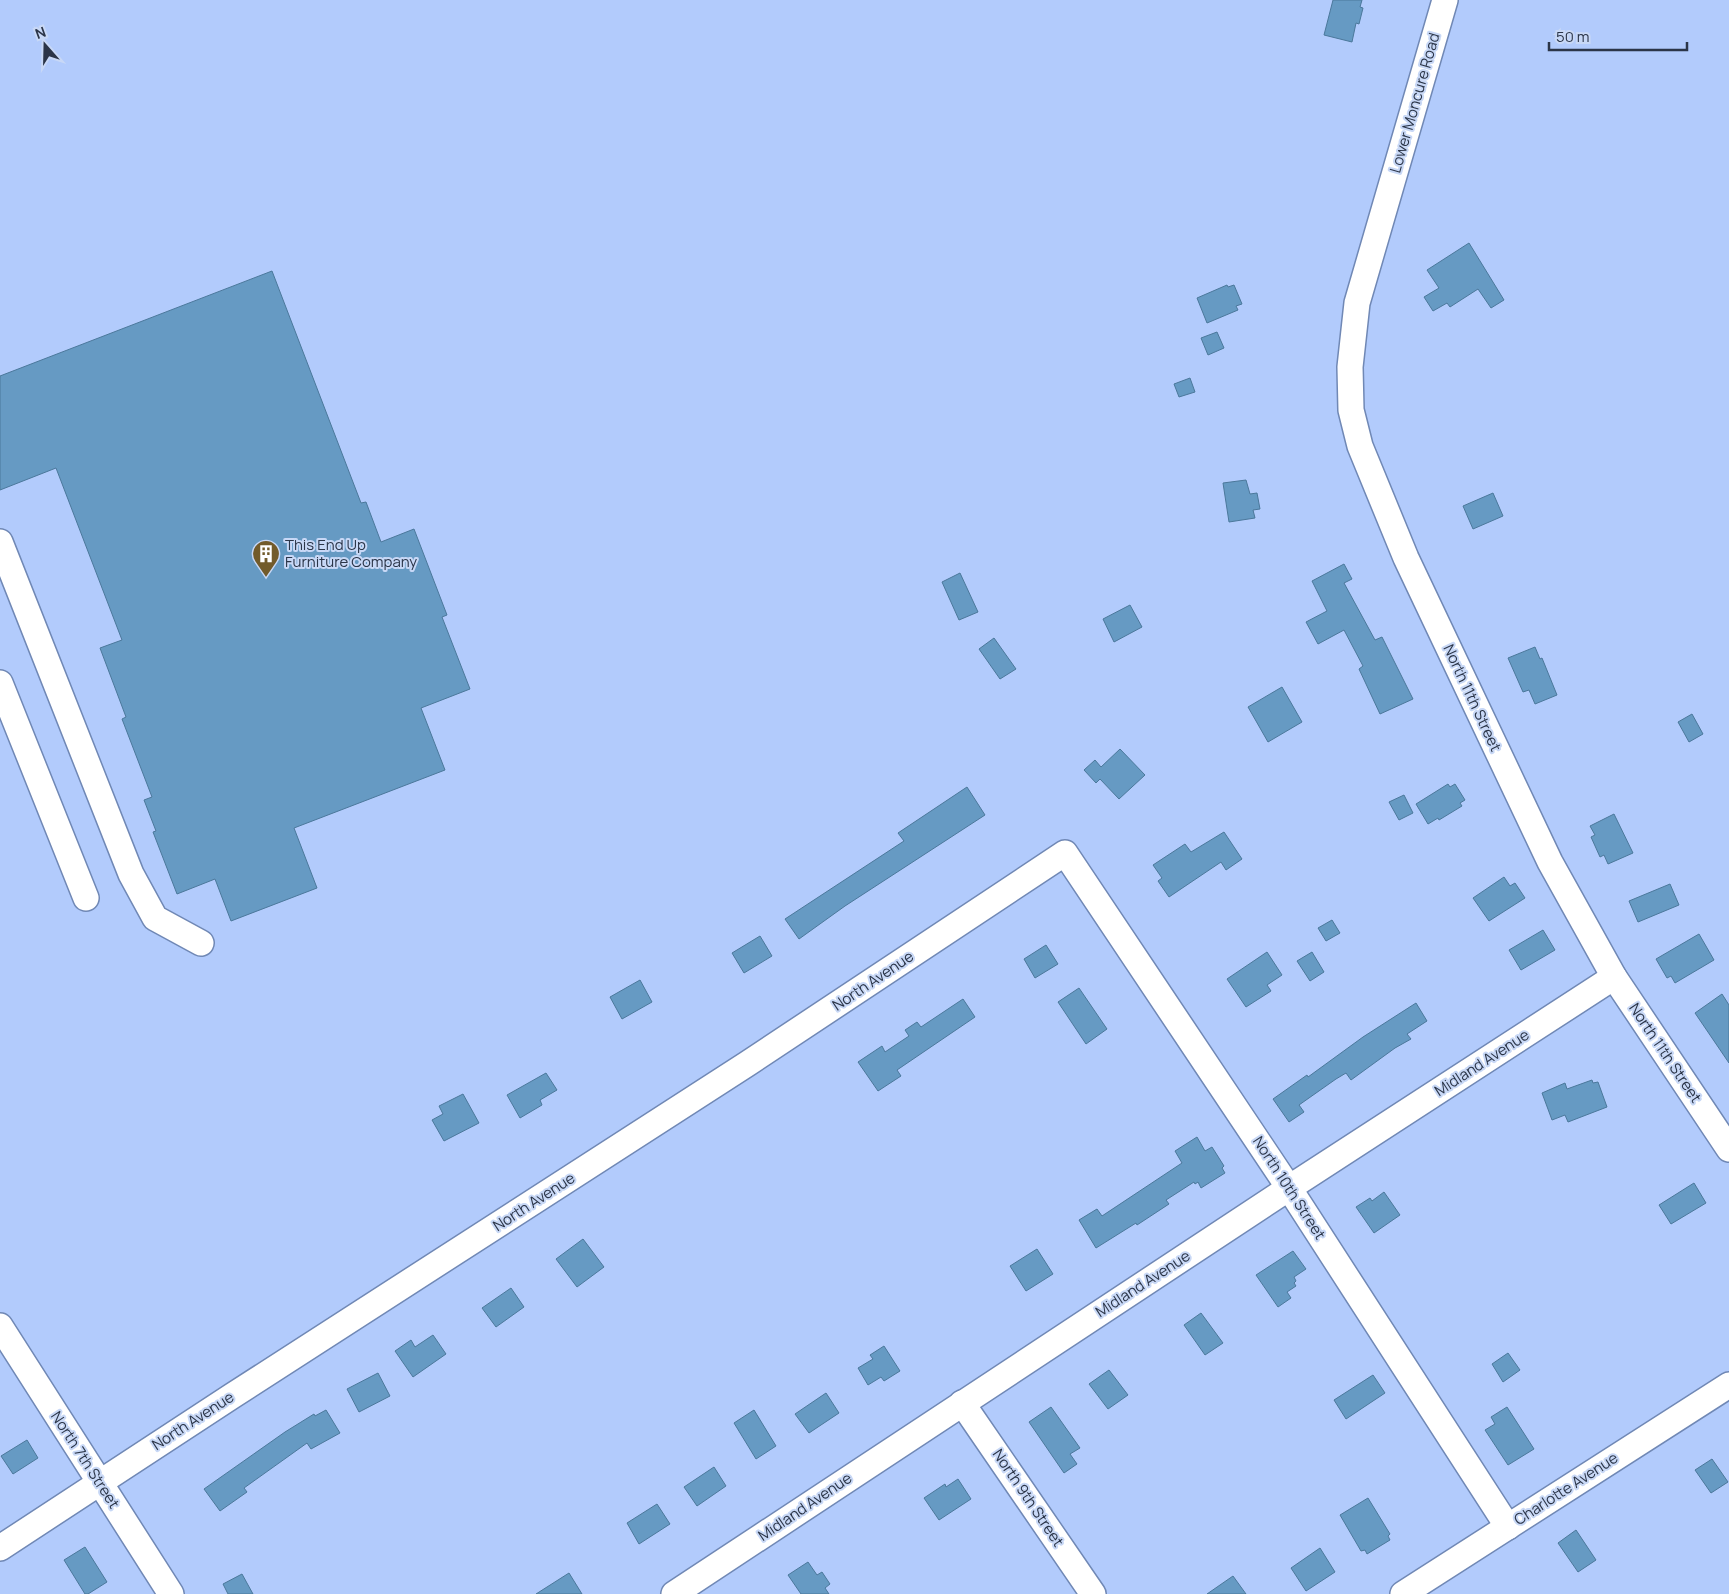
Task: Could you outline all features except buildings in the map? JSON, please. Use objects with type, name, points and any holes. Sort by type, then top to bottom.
[{"type":"street","name":"Lower Moncure Road","points":[[1385,207],[1444,0]]},
{"type":"street","name":"North 11th Street","points":[[1385,207],[1357,303],[1350,367],[1351,410],[1360,446],[1406,558],[1546,854],[1614,977],[1729,1149]]},
{"type":"street","points":[[0,542],[131,874],[155,918],[201,943]]},
{"type":"street","points":[[0,683],[86,898]]},
{"type":"street","name":"North 10th Street","points":[[1065,853],[1289,1188],[1508,1527]]},
{"type":"street","name":"North Avenue","points":[[0,1548],[748,1064],[1065,853]]},
{"type":"street","name":"Midland Avenue","points":[[674,1594],[1289,1188],[1614,977]]},
{"type":"street","name":"North 7th Street","points":[[0,1326],[171,1594]]},
{"type":"street","name":"Charlotte Avenue","points":[[1403,1594],[1729,1385]]},
{"type":"street","name":"North 9th Street","points":[[962,1403],[1093,1594]]},
{"type":"place","name":"This End Up Furniture Company","points":[[266,578]]}]
